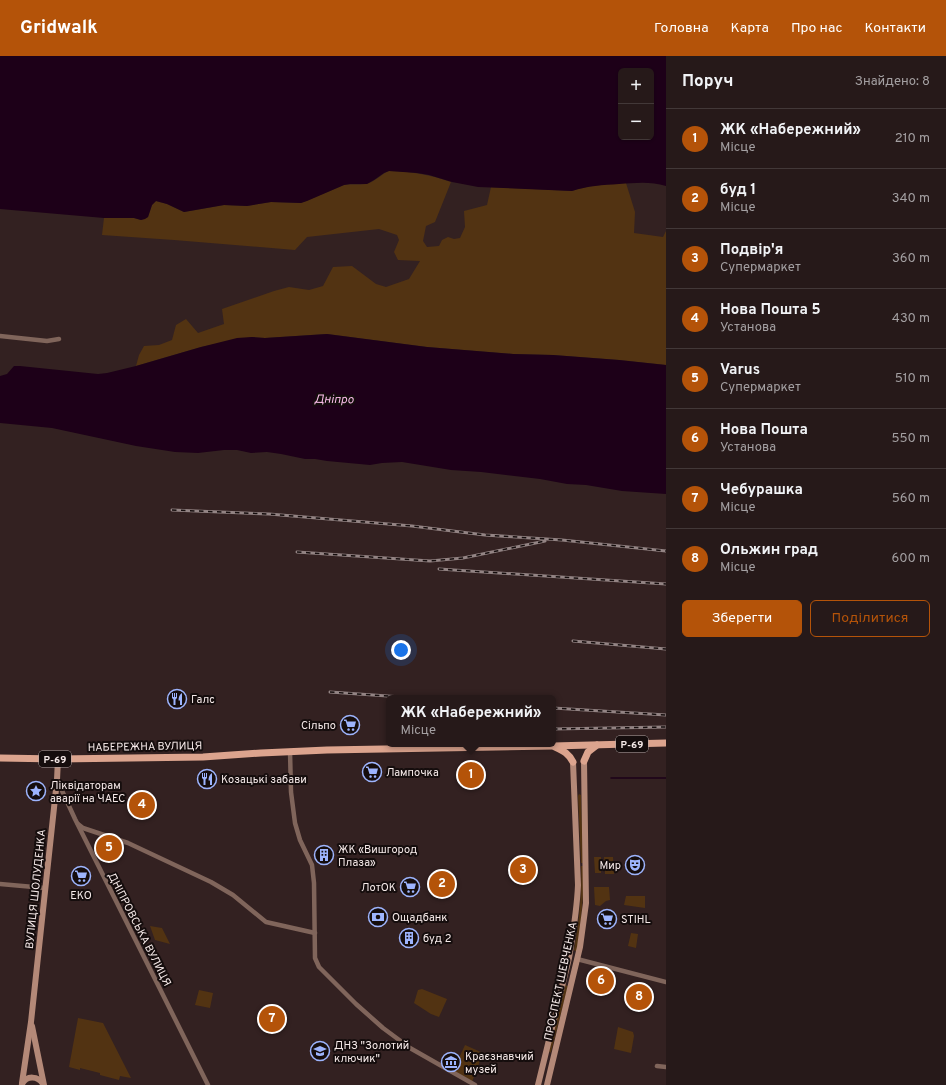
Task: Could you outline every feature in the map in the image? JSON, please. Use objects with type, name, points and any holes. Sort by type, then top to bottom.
[{"type":"main road","name":"НАБЕРЕЖНА ВУЛИЦЯ","points":[[556,746],[666,743]]},
{"type":"main road","points":[[584,761],[588,752],[597,745]]},
{"type":"main road","points":[[577,746],[584,761]]},
{"type":"main road","points":[[573,762],[577,746]]},
{"type":"main road","name":"НАБЕРЕЖНА ВУЛИЦЯ","points":[[0,758],[58,759],[203,757],[290,751],[500,747]]},
{"type":"main road","points":[[555,747],[566,752],[573,762]]},
{"type":"street","points":[[0,336],[47,341],[60,339]]},
{"type":"street","points":[[290,751],[290,792],[295,823],[300,840],[312,865],[314,883],[315,958],[319,967],[356,1004],[383,1028],[410,1048],[475,1085]]},
{"type":"street","name":"ВУЛИЦЯ ШОЛУДЕНКА","points":[[22,1084],[31,1022],[58,759]]},
{"type":"street","name":"ПРОСПЕКТ ШЕВЧЕНКА","points":[[547,1085],[577,959],[586,903],[584,761]]},
{"type":"street","name":"ПРОСПЕКТ ШЕВЧЕНКА","points":[[538,1085],[569,958],[577,904],[578,885],[573,762]]},
{"type":"street","name":"ДНІПРОВСЬКА ВУЛИЦЯ","points":[[57,780],[208,1085]]},
{"type":"street","points":[[575,792],[584,792]]},
{"type":"street","points":[[77,823],[83,828],[128,843],[211,882],[233,895],[266,922],[315,933]]},
{"type":"street","points":[[0,884],[45,888]]},
{"type":"street","points":[[569,958],[666,982]]},
{"type":"street","name":"ВУЛИЦЯ ШОЛУДЕНКА","points":[[31,1022],[44,1085]]},
{"type":"street","points":[[544,1058],[552,1061]]},
{"type":"street","points":[[657,1066],[666,1068]]},
{"type":"street","points":[[22,1084],[26,1079],[33,1078],[40,1080],[44,1085]]},
{"type":"shaded area","points":[[389,171],[421,174],[451,182],[435,222],[426,226],[423,241],[427,247],[439,246],[442,240],[448,237],[454,239],[460,238],[465,227],[464,211],[487,205],[491,187],[572,191],[605,184],[626,183],[635,212],[634,233],[663,237],[666,231],[666,365],[553,355],[513,354],[427,347],[327,334],[265,338],[252,337],[201,347],[136,366],[139,355],[144,346],[159,345],[172,340],[176,325],[186,319],[198,333],[224,324],[222,309],[289,287],[309,290],[323,286],[333,267],[352,266],[376,284],[386,287],[409,279],[420,261],[398,260],[394,252],[399,240],[397,235],[379,229],[307,237],[295,250],[102,235],[104,218],[134,218],[141,220],[148,217],[152,205],[156,201],[167,204],[184,212],[224,205],[247,206],[271,202],[301,203],[344,185],[369,183]]},
{"type":"shaded area","points":[[579,794],[581,795],[583,863],[581,863]]},
{"type":"shaded area","points":[[594,857],[601,857],[601,873],[595,873]]},
{"type":"shaded area","points":[[604,857],[613,857],[614,874],[605,874]]},
{"type":"shaded area","points":[[581,866],[584,866],[583,898],[577,951],[575,951],[581,898]]},
{"type":"shaded area","points":[[594,887],[609,887],[610,900],[606,901],[600,906],[595,905]]},
{"type":"shaded area","points":[[626,896],[645,896],[645,908],[624,905]]},
{"type":"shaded area","points":[[150,926],[162,928],[170,944],[155,940]]},
{"type":"shaded area","points":[[631,933],[638,934],[636,948],[628,946]]},
{"type":"shaded area","points":[[565,985],[568,986],[550,1053],[549,1051]]},
{"type":"shaded area","points":[[422,989],[447,999],[439,1017],[431,1014],[414,1003],[418,990]]},
{"type":"shaded area","points":[[199,990],[213,993],[210,1008],[195,1005]]},
{"type":"shaded area","points":[[78,1018],[103,1023],[131,1078],[120,1076],[119,1080],[100,1075],[100,1073],[69,1067]]},
{"type":"shaded area","points":[[618,1027],[633,1032],[634,1036],[631,1053],[614,1049]]},
{"type":"shaded area","points":[[465,1045],[483,1053],[472,1082],[453,1071]]},
{"type":"water","points":[[0,56],[666,56],[666,186],[654,183],[637,183],[595,186],[572,191],[478,187],[452,182],[429,175],[389,171],[367,184],[344,185],[301,203],[271,202],[247,206],[224,205],[184,212],[167,204],[156,201],[152,205],[148,217],[145,219],[104,218],[0,209]]},
{"type":"water","name":"Дніпро","points":[[327,334],[427,347],[513,354],[553,355],[666,365],[666,494],[622,491],[540,479],[451,470],[402,462],[370,465],[305,459],[267,452],[251,453],[237,450],[198,453],[175,452],[136,446],[52,428],[0,423],[0,376],[7,374],[14,366],[98,374],[136,366],[237,338],[265,338]]},
{"type":"waterway","points":[[611,778],[666,778]]},
{"type":"waterway","points":[[33,885],[36,855]]},
{"type":"waterway","points":[[31,899],[32,889]]},
{"type":"railway","points":[[172,510],[269,514],[412,526],[485,535],[562,540],[666,551]]},
{"type":"railway","points":[[297,552],[430,561],[463,558],[545,541]]},
{"type":"railway","points":[[439,569],[666,584]]},
{"type":"railway","points":[[573,641],[666,649]]},
{"type":"railway","points":[[330,692],[386,696]]},
{"type":"railway","points":[[556,708],[666,715]]},
{"type":"railway","points":[[556,729],[666,727]]},
{"type":"place","name":"Галс","points":[[177,699]]},
{"type":"place","name":"Сільпо","points":[[350,725]]},
{"type":"place","name":"Лампочка","points":[[372,772]]},
{"type":"place","name":"ЖК «Набережний»","points":[[471,775]]},
{"type":"place","name":"Козацькі забави","points":[[207,779]]},
{"type":"place","name":"Ліквідаторам аварії на ЧАЕС","points":[[36,791]]},
{"type":"place","name":"Нова Пошта 5","points":[[142,805]]},
{"type":"place","name":"Varus","points":[[109,848]]},
{"type":"place","name":"ЖК «Вишгород Плаза»","points":[[324,855]]},
{"type":"place","name":"Мир","points":[[635,865]]},
{"type":"place","name":"Подвір'я","points":[[523,870]]},
{"type":"place","name":"EKO","points":[[81,876]]},
{"type":"place","name":"буд 1","points":[[442,884]]},
{"type":"place","name":"ЛотОК","points":[[410,887]]},
{"type":"place","name":"Ощадбанк","points":[[378,917]]},
{"type":"place","name":"STIHL","points":[[607,919]]},
{"type":"place","name":"буд 2","points":[[409,938]]},
{"type":"place","name":"Нова Пошта","points":[[601,981]]},
{"type":"place","name":"Ольжин град","points":[[639,997]]},
{"type":"place","name":"Чебурашка","points":[[272,1019]]},
{"type":"place","name":"ДНЗ \"Золотий ключик\"","points":[[320,1051]]},
{"type":"place","name":"Краєзнавчий музей","points":[[451,1062]]}]
